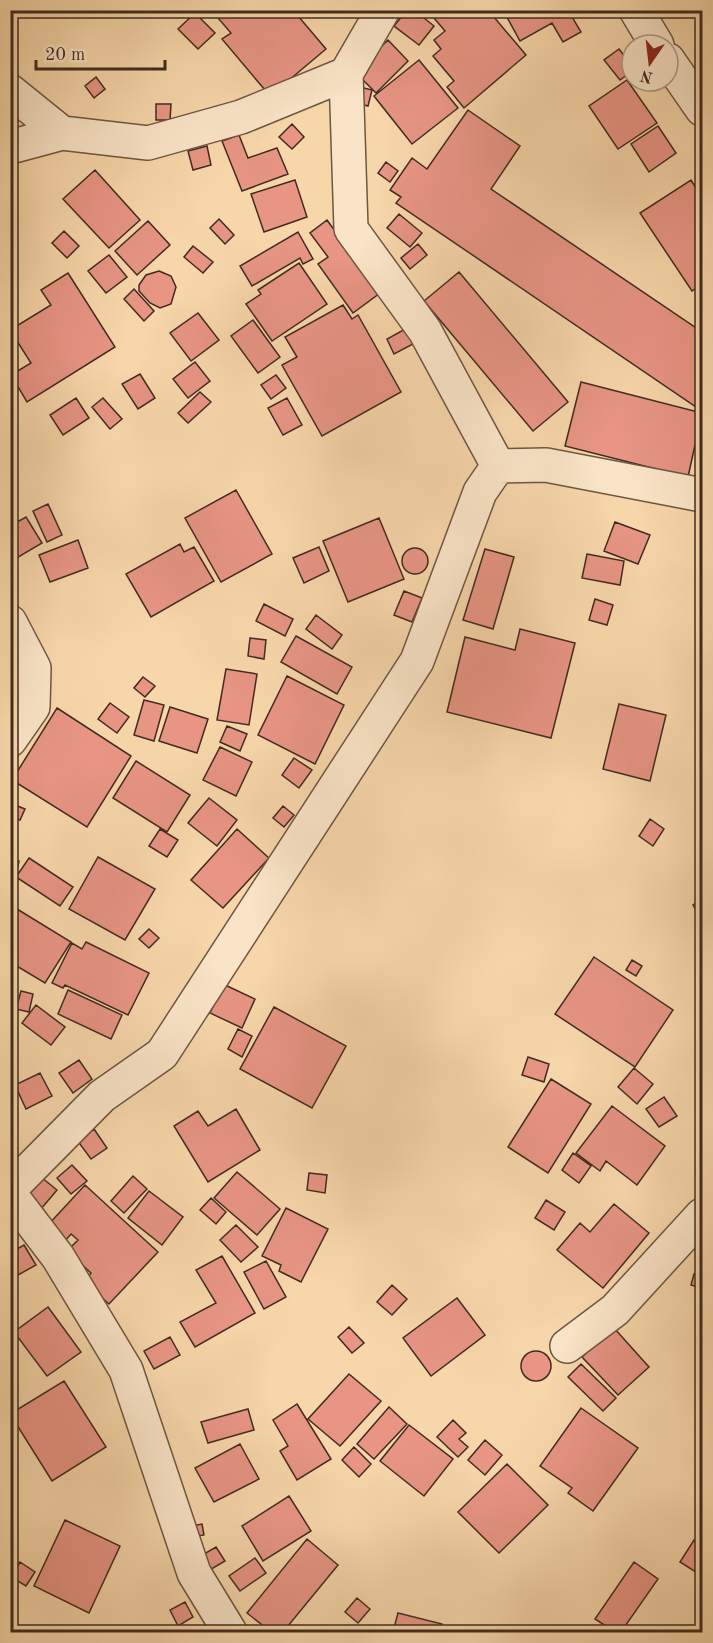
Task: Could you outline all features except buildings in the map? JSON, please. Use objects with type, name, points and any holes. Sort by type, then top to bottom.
[{"type":"street","points":[[383,10],[346,74],[351,229],[425,331],[498,466]]},
{"type":"street","points":[[636,10],[650,33]]},
{"type":"street","points":[[11,149],[62,133],[148,143],[241,117],[346,74]]},
{"type":"street","points":[[680,77],[702,109]]},
{"type":"street","points":[[10,91],[62,133]]},
{"type":"street","points":[[498,466],[546,465],[702,495]]},
{"type":"street","points":[[230,1632],[194,1573],[126,1370],[58,1257],[10,1192],[102,1096],[162,1054],[417,661],[480,492],[498,466]]},
{"type":"street","points":[[10,622],[34,668],[33,707],[10,740]]},
{"type":"street","points":[[567,1346],[615,1310],[702,1215]]}]
